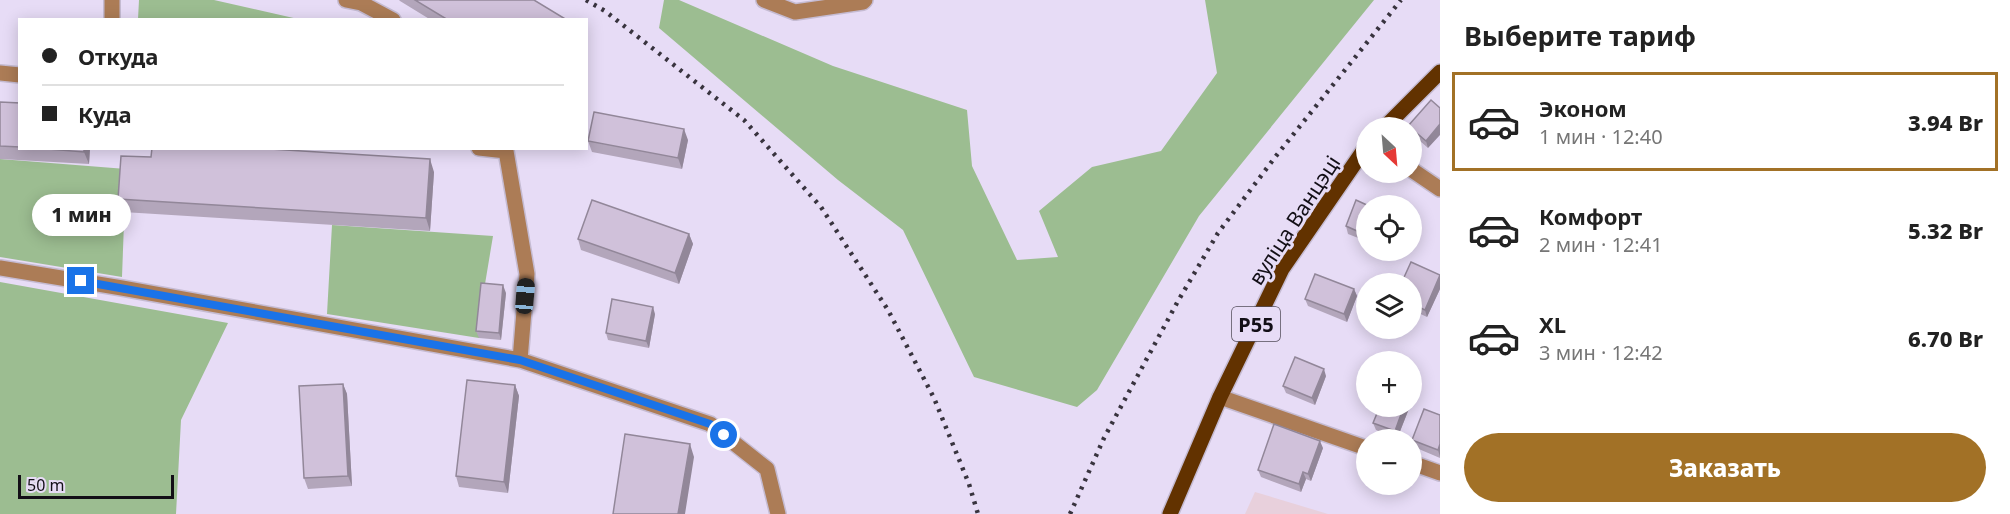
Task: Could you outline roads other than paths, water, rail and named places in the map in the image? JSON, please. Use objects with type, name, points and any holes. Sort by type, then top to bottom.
[{"type":"main road","points":[[1395,117],[1440,72]]},
{"type":"main road","name":"вуліца Ванцэці","points":[[1170,514],[1220,397],[1282,269],[1356,162]]},
{"type":"street","points":[[112,0],[112,18]]},
{"type":"street","points":[[346,0],[361,3],[389,18]]},
{"type":"street","points":[[764,0],[795,12],[865,0]]},
{"type":"street","points":[[0,73],[18,75]]},
{"type":"street","points":[[505,150],[527,274],[520,360]]},
{"type":"street","points":[[1422,177],[1440,189]]},
{"type":"street","points":[[0,268],[520,360],[710,424],[767,469],[778,514]]},
{"type":"street","points":[[1220,397],[1356,445]]},
{"type":"street","points":[[1422,467],[1440,473]]},
{"type":"railway","points":[[586,0],[605,11],[744,120],[821,207],[888,310],[934,398],[969,484],[978,514]]},
{"type":"railway","points":[[1070,514],[1104,438],[1178,301],[1218,233],[1276,156],[1401,0]]}]
